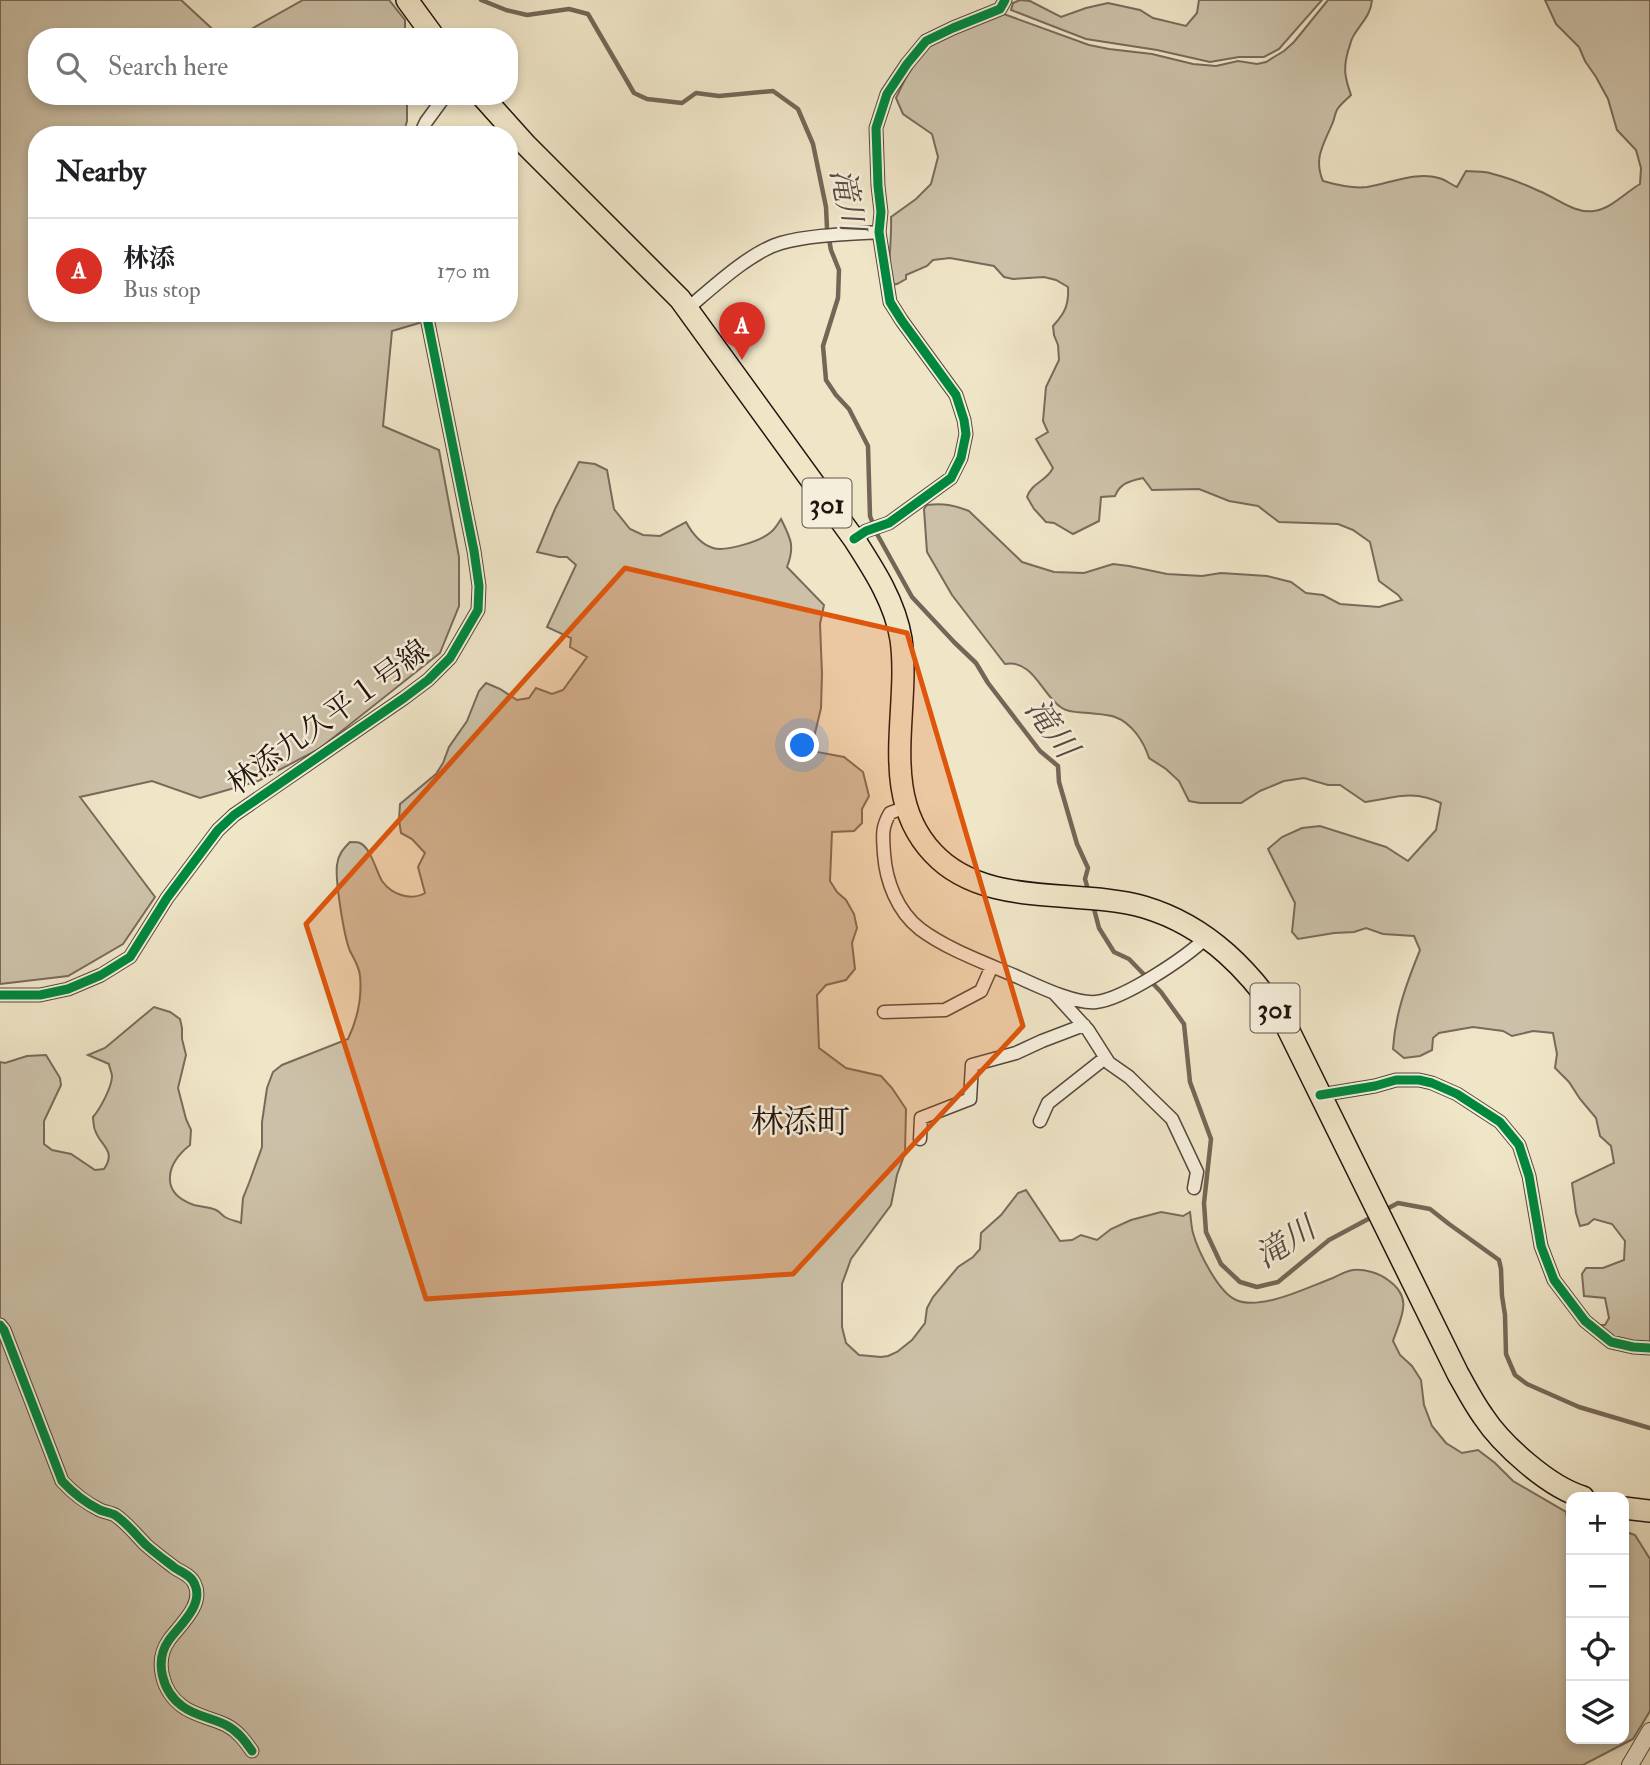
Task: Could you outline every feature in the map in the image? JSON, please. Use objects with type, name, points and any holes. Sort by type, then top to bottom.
[{"type":"highway","points":[[407,0],[427,28]]},
{"type":"highway","name":"301","points":[[490,105],[509,126]]},
{"type":"highway","name":"301","points":[[518,136],[681,299],[862,535],[897,621],[903,662],[899,769],[901,789],[906,807],[920,836],[932,853],[964,876],[983,884],[1010,891],[1142,906],[1162,913],[1185,923],[1240,965],[1270,1001],[1287,1027],[1458,1374],[1483,1417],[1510,1448],[1541,1474],[1569,1492]]},
{"type":"highway","points":[[1629,1509],[1650,1511]]},
{"type":"street","points":[[862,535],[889,523],[951,478],[961,458],[965,434],[964,419],[956,394],[890,302],[879,232],[881,212],[877,186],[876,128],[887,94],[926,41],[978,19],[1002,5]]},
{"type":"street","points":[[424,126],[438,105]]},
{"type":"street","points":[[687,309],[726,276],[779,243],[879,232]]},
{"type":"street","name":"林添九久平１号線","points":[[0,995],[40,995],[68,989],[101,975],[130,957],[167,898],[218,830],[234,815],[428,680],[450,658],[462,640],[478,610],[479,586],[467,510],[428,322]]},
{"type":"street","points":[[906,807],[890,813],[883,828],[885,870],[890,888],[919,928],[966,955],[1052,992],[1094,1002],[1110,1000],[1135,987],[1192,951],[1206,938]]},
{"type":"street","points":[[884,1012],[944,1010],[981,991],[992,966]]},
{"type":"street","points":[[1052,992],[1084,1026],[1109,1063],[1129,1077],[1172,1119],[1197,1172],[1194,1188]]},
{"type":"street","points":[[920,1139],[920,1118],[970,1099],[972,1065],[1016,1053],[1084,1026]]},
{"type":"street","points":[[1040,1121],[1048,1103],[1105,1058]]},
{"type":"street","points":[[1320,1095],[1396,1080],[1419,1080],[1457,1094],[1500,1122],[1519,1145],[1529,1176],[1541,1246],[1554,1280],[1585,1321],[1611,1342],[1650,1348]]},
{"type":"street","points":[[0,1325],[62,1481],[73,1493],[100,1510],[115,1515],[148,1547],[190,1577],[197,1587],[195,1603],[167,1642],[162,1654],[160,1672],[170,1695],[183,1707],[227,1725],[242,1737],[252,1751]]},
{"type":"street","points":[[1630,1765],[1650,1731]]},
{"type":"highlighted area","points":[[625,568],[907,633],[1023,1026],[793,1274],[426,1299],[306,924]]},
{"type":"shaded area","points":[[0,0],[181,0],[211,28],[28,28],[28,105],[407,105],[406,126],[28,126],[28,322],[419,322],[392,331],[383,426],[439,450],[459,557],[459,606],[440,653],[319,749],[258,781],[200,798],[152,781],[80,797],[155,897],[123,944],[68,976],[0,984]]},
{"type":"shaded area","points":[[303,0],[389,0],[405,20],[405,28],[253,28]]},
{"type":"shaded area","points":[[1020,0],[1030,1],[1061,17],[1108,3],[1140,10],[1153,18],[1186,26],[1197,13],[1199,0],[1322,0],[1279,49],[1264,57],[1239,57],[1210,62],[1157,50],[1086,39],[1011,10],[1013,3]]},
{"type":"shaded area","points":[[1328,0],[1372,0],[1368,15],[1352,38],[1346,57],[1345,73],[1351,95],[1337,110],[1321,151],[1319,165],[1323,181],[1362,187],[1424,176],[1442,179],[1457,187],[1466,171],[1483,172],[1516,181],[1573,208],[1594,211],[1618,200],[1640,184],[1641,168],[1636,150],[1617,130],[1608,99],[1579,47],[1556,24],[1545,0],[1650,0],[1650,1354],[1643,1354],[1593,1325],[1605,1325],[1609,1318],[1605,1298],[1584,1296],[1582,1274],[1586,1268],[1603,1268],[1624,1260],[1625,1241],[1612,1224],[1594,1219],[1580,1226],[1572,1183],[1614,1163],[1611,1146],[1600,1136],[1596,1118],[1555,1068],[1557,1054],[1553,1033],[1533,1031],[1512,1036],[1503,1031],[1473,1027],[1439,1033],[1433,1038],[1432,1050],[1420,1056],[1404,1058],[1393,1049],[1394,1036],[1406,986],[1420,950],[1414,936],[1383,934],[1366,928],[1298,939],[1292,932],[1295,903],[1268,849],[1282,837],[1302,828],[1320,826],[1386,847],[1408,861],[1436,830],[1441,803],[1412,795],[1365,802],[1340,785],[1328,785],[1304,778],[1284,781],[1241,803],[1189,801],[1179,781],[1149,758],[1141,740],[1127,724],[1109,715],[1065,710],[1031,673],[1015,664],[1005,664],[952,595],[927,552],[924,509],[927,505],[943,504],[969,511],[1022,562],[1054,572],[1084,573],[1113,564],[1167,574],[1267,576],[1291,582],[1306,593],[1323,595],[1340,604],[1379,607],[1402,600],[1379,581],[1370,542],[1353,530],[1338,524],[1279,522],[1258,506],[1229,501],[1199,489],[1152,490],[1143,478],[1123,485],[1115,496],[1101,497],[1099,521],[1073,534],[1054,523],[1046,522],[1027,497],[1032,488],[1053,468],[1036,439],[1048,432],[1043,421],[1046,387],[1059,360],[1053,326],[1065,308],[1068,287],[1044,277],[1004,277],[994,266],[950,258],[933,260],[927,266],[906,275],[906,279],[889,285],[891,217],[931,184],[938,157],[932,134],[903,114],[896,98],[916,60],[931,44],[1001,13],[1089,45],[1109,49],[1152,54],[1193,64],[1216,66],[1238,61],[1257,64],[1266,62],[1294,42]]},
{"type":"shaded area","points":[[579,462],[595,464],[607,470],[614,509],[630,529],[643,535],[660,536],[686,522],[704,544],[719,549],[760,539],[774,529],[781,519],[791,543],[787,567],[824,605],[820,624],[822,674],[821,708],[815,733],[817,752],[844,757],[863,772],[869,796],[862,809],[862,823],[854,831],[832,832],[830,881],[854,914],[857,928],[852,943],[855,969],[846,980],[826,985],[817,995],[819,1048],[846,1068],[881,1076],[906,1109],[905,1153],[891,1205],[851,1259],[842,1284],[842,1327],[846,1343],[859,1355],[881,1357],[897,1352],[912,1340],[925,1323],[927,1308],[933,1297],[958,1267],[980,1249],[981,1233],[1001,1215],[1018,1193],[1026,1190],[1060,1241],[1072,1240],[1081,1235],[1097,1240],[1111,1229],[1131,1220],[1161,1212],[1183,1216],[1190,1212],[1192,1230],[1210,1270],[1229,1296],[1246,1303],[1284,1297],[1350,1271],[1367,1271],[1380,1275],[1401,1294],[1402,1316],[1393,1341],[1400,1355],[1412,1366],[1421,1380],[1424,1405],[1432,1426],[1446,1443],[1462,1453],[1478,1450],[1513,1481],[1566,1512],[1566,1744],[1623,1744],[1583,1765],[0,1765],[0,1062],[46,1055],[60,1078],[61,1085],[44,1121],[44,1144],[52,1150],[71,1154],[95,1170],[104,1169],[109,1157],[97,1135],[93,1117],[108,1092],[112,1075],[109,1064],[88,1055],[105,1048],[154,1007],[170,1012],[180,1019],[182,1028],[186,1055],[178,1088],[191,1130],[190,1145],[171,1169],[171,1186],[183,1200],[214,1209],[241,1223],[243,1198],[262,1147],[262,1122],[267,1088],[273,1072],[282,1065],[348,1039],[356,1016],[360,976],[350,951],[340,908],[337,872],[341,852],[350,842],[360,843],[370,855],[382,881],[391,890],[408,896],[425,893],[418,867],[425,853],[412,839],[401,833],[400,804],[436,774],[449,747],[467,721],[479,691],[486,683],[517,700],[529,698],[536,688],[552,694],[563,690],[587,657],[570,647],[571,638],[547,627],[576,565],[567,557],[537,552]]},
{"type":"shaded area","points":[[1629,1533],[1635,1535],[1650,1559],[1650,1711],[1629,1741]]},
{"type":"waterway","name":"滝川","points":[[481,0],[527,15],[569,9],[588,14],[634,93],[647,99],[682,103],[696,93],[719,96],[773,91],[798,109],[813,144],[826,207],[831,250],[839,270],[838,298],[823,346],[826,380],[849,409],[868,446],[870,516],[912,597],[976,663],[1040,751],[1058,766],[1059,782],[1077,844],[1088,868],[1085,879],[1089,893]]},
{"type":"waterway","name":"滝川","points":[[1093,905],[1099,928],[1114,952],[1129,959],[1161,992],[1184,1024],[1190,1082],[1211,1139],[1204,1203],[1206,1232],[1221,1264],[1240,1282],[1257,1287],[1278,1282],[1329,1240],[1372,1217]]},
{"type":"waterway","name":"滝川","points":[[1383,1211],[1398,1203],[1430,1209],[1499,1260],[1506,1354],[1515,1375],[1527,1384],[1579,1407],[1650,1428]]},
{"type":"cycle path","points":[[854,539],[866,531],[889,523],[951,478],[961,458],[966,434],[956,395],[890,302],[879,232],[881,212],[876,128],[887,94],[926,41],[1000,9],[1005,0]]},
{"type":"cycle path","points":[[0,995],[40,995],[68,989],[101,975],[130,957],[167,898],[218,830],[234,815],[404,698],[428,680],[450,658],[478,610],[479,586],[428,322]]},
{"type":"cycle path","points":[[1320,1095],[1396,1080],[1419,1080],[1457,1094],[1500,1122],[1519,1145],[1529,1176],[1541,1246],[1554,1280],[1585,1321],[1611,1342],[1650,1348]]},
{"type":"cycle path","points":[[0,1325],[62,1481],[90,1504],[119,1518],[149,1548],[194,1582],[197,1593],[193,1607],[164,1648],[162,1675],[169,1692],[187,1709],[230,1727],[252,1751]]},
{"type":"place","name":"林添","points":[[742,360]]},
{"type":"district","name":"林添町","points":[[800,1121]]}]
